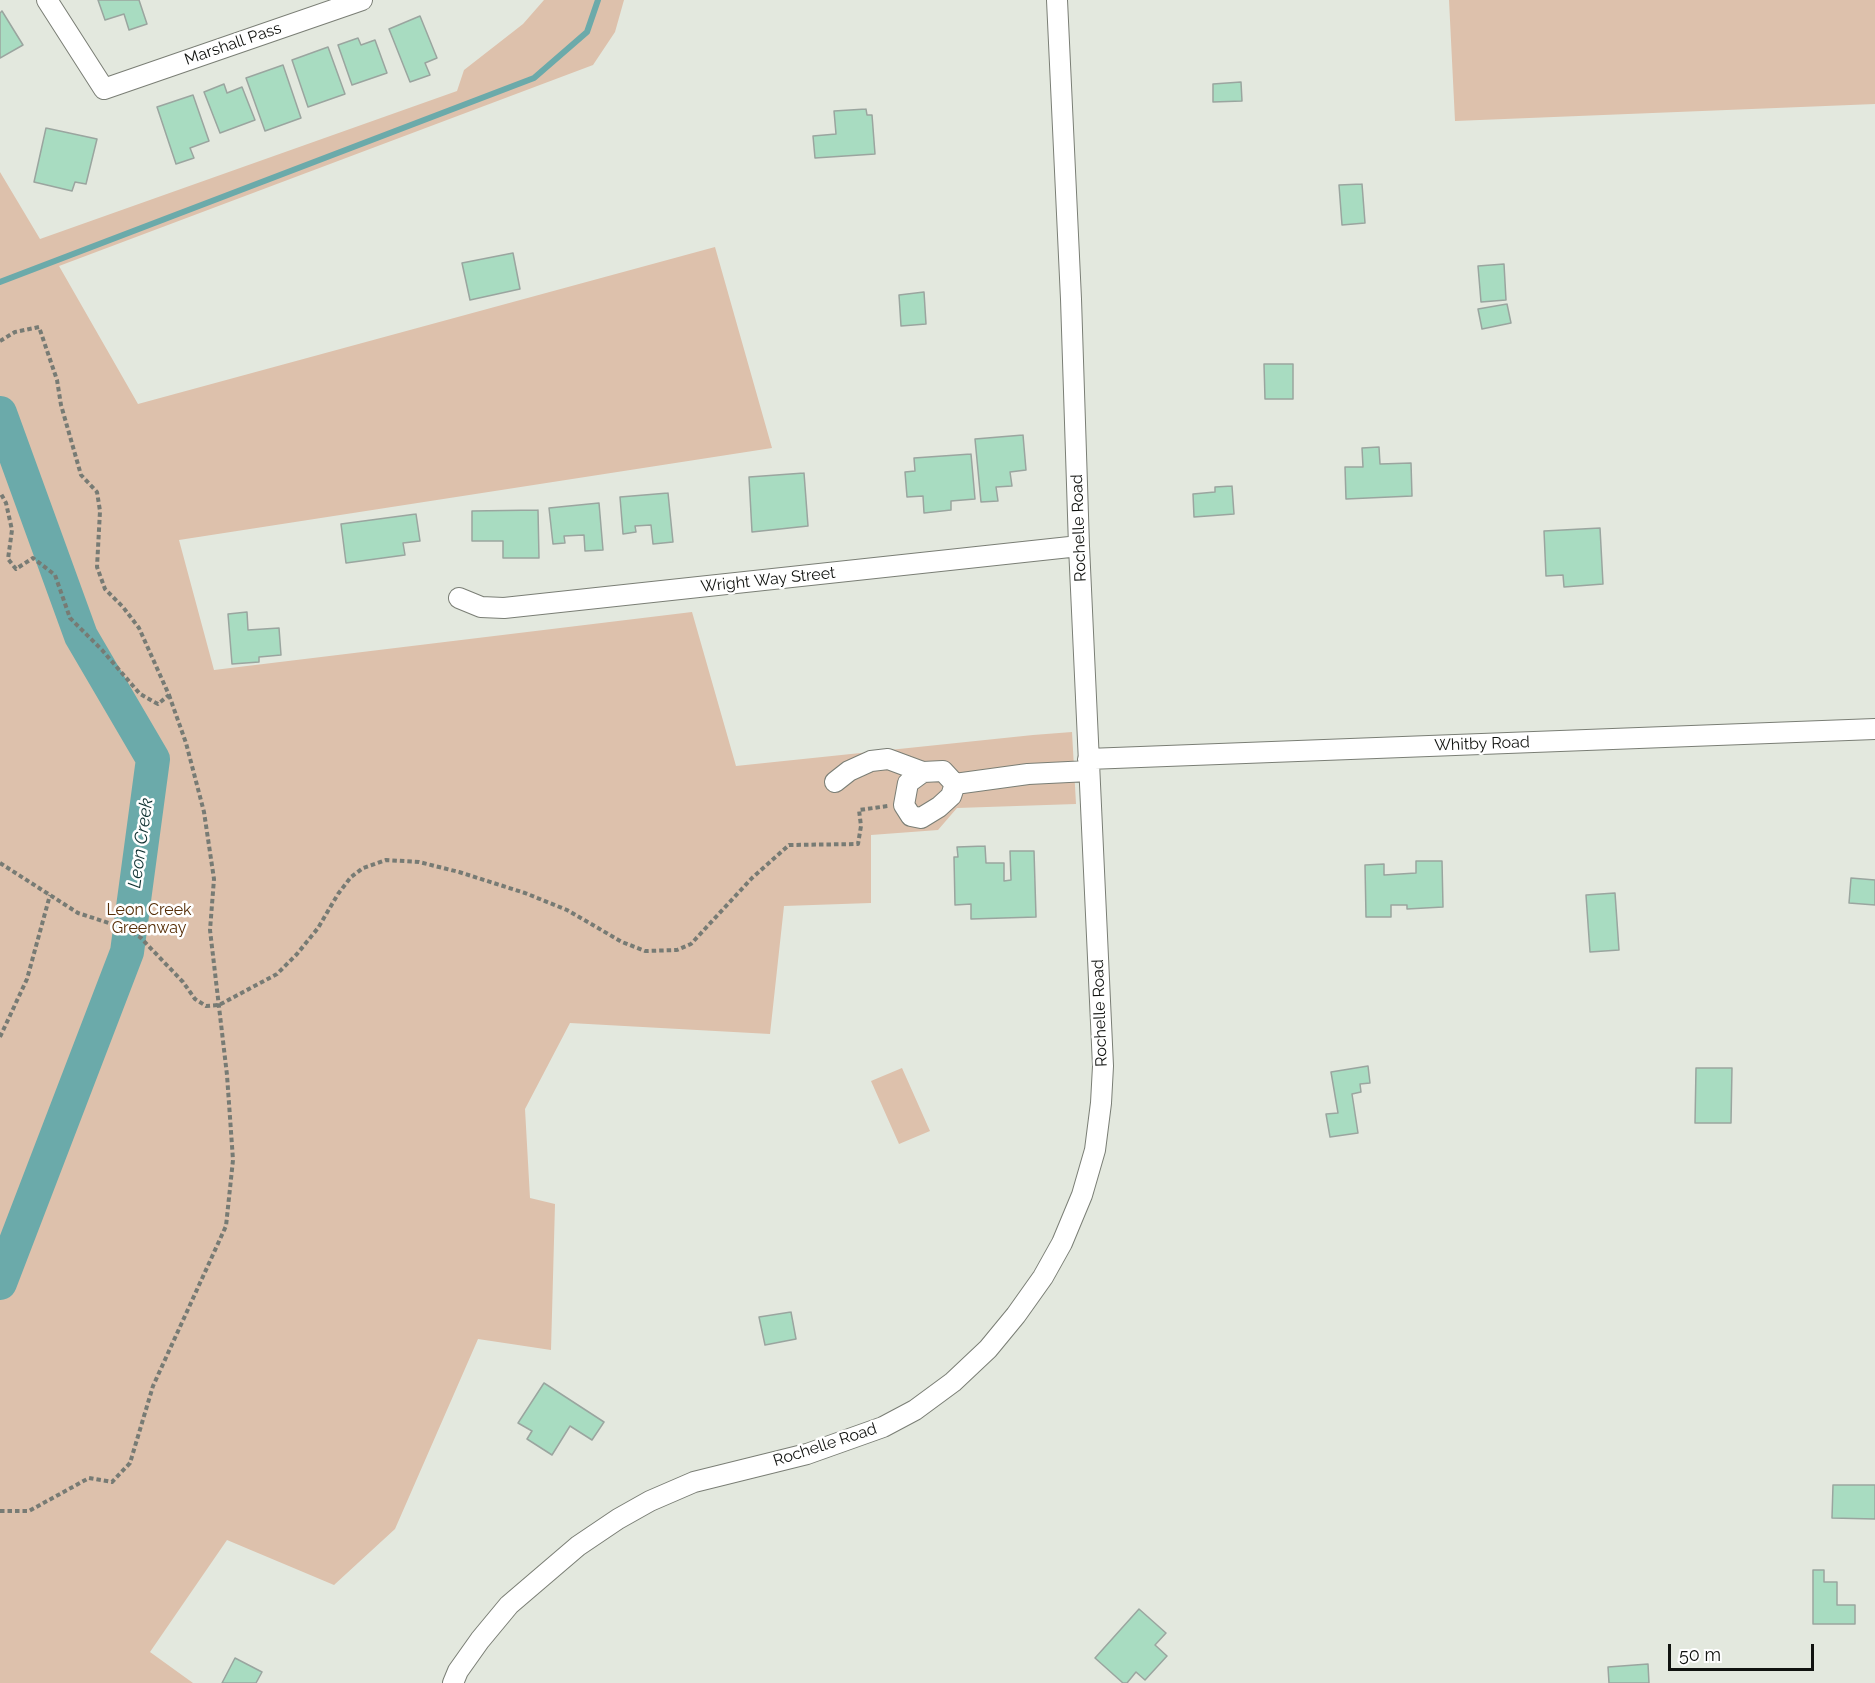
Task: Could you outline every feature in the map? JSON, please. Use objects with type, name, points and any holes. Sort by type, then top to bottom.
[{"type":"street","name":"Marshall Pass","points":[[47,0],[104,90],[362,0]]},
{"type":"street","name":"Rochelle Road","points":[[453,1683],[458,1671],[480,1640],[509,1605],[571,1552],[608,1526],[650,1501],[693,1482],[807,1454],[883,1427],[915,1410],[953,1383],[988,1349],[1017,1315],[1043,1277],[1062,1243],[1082,1194],[1095,1149],[1103,1066],[1057,0]]},
{"type":"street","name":"Wright Way Street","points":[[459,598],[481,607],[504,608],[1079,546]]},
{"type":"street","name":"Whitby Road","points":[[955,784],[1089,765],[1875,729]]},
{"type":"street","points":[[836,782],[849,771],[871,761],[888,759],[923,772],[943,771],[955,784],[951,796],[921,818],[911,816],[904,805],[908,783],[923,772]]},
{"type":"path","points":[[0,341],[15,332],[39,327],[57,380],[64,416],[81,475],[96,492],[100,511],[97,567],[105,590],[123,607],[139,628],[169,695],[186,743],[204,812],[214,879],[210,930],[227,1075],[233,1160],[226,1226],[153,1386],[130,1463],[112,1482],[89,1478],[29,1511],[0,1511]]},
{"type":"path","points":[[0,492],[6,503],[12,530],[8,559],[16,569],[33,558],[55,575],[70,618],[102,650],[140,694],[158,704],[169,695]]},
{"type":"path","points":[[0,863],[78,913],[107,922],[140,937],[183,982],[195,999],[206,1006],[219,1005],[278,974],[318,928],[351,877],[363,868],[386,860],[419,862],[525,893],[567,910],[622,942],[645,951],[677,950],[691,944],[752,878],[789,845],[858,843],[861,826],[859,810],[878,806],[904,805]]},
{"type":"path","points":[[0,1037],[27,980],[50,895]]},
{"type":"green space","name":"Leon Creek Greenway","points":[[544,0],[624,0],[615,32],[593,65],[59,266],[138,404],[715,247],[772,448],[179,540],[214,670],[692,612],[736,766],[1072,732],[1076,804],[957,808],[938,830],[871,835],[871,903],[784,906],[770,1034],[570,1023],[525,1109],[530,1198],[555,1204],[551,1350],[478,1339],[395,1529],[334,1585],[227,1540],[150,1652],[193,1683],[0,1683],[0,172],[40,239],[457,91],[464,70],[523,24]]},
{"type":"green space","points":[[1449,0],[1875,0],[1875,104],[1455,121]]},
{"type":"green space","points":[[902,1068],[930,1131],[899,1144],[871,1081]]},
{"type":"building","points":[[98,0],[139,0],[147,24],[129,30],[124,14],[105,20]]},
{"type":"building","points":[[2,11],[23,45],[0,58],[0,13]]},
{"type":"building","points":[[420,16],[437,58],[425,63],[430,75],[410,82],[389,29]]},
{"type":"building","points":[[358,38],[361,45],[375,40],[387,73],[352,85],[338,45]]},
{"type":"building","points":[[328,47],[345,94],[308,107],[292,60]]},
{"type":"building","points":[[283,65],[301,118],[265,131],[246,78]]},
{"type":"building","points":[[1241,82],[1242,101],[1213,102],[1213,84]]},
{"type":"building","points":[[224,84],[227,93],[242,87],[255,120],[220,133],[204,92]]},
{"type":"building","points":[[193,95],[209,141],[190,148],[194,158],[176,164],[157,107]]},
{"type":"building","points":[[866,109],[867,115],[872,115],[875,154],[815,158],[813,136],[836,134],[834,111]]},
{"type":"building","points":[[46,128],[97,139],[86,184],[75,182],[72,191],[34,182]]},
{"type":"building","points":[[1362,184],[1365,223],[1342,225],[1339,185]]},
{"type":"building","points":[[513,253],[520,289],[470,300],[462,263]]},
{"type":"building","points":[[1504,264],[1506,300],[1481,302],[1478,266]]},
{"type":"building","points":[[924,292],[926,324],[901,326],[899,295]]},
{"type":"building","points":[[1507,304],[1511,323],[1482,329],[1478,309]]},
{"type":"building","points":[[1264,364],[1293,364],[1293,399],[1265,399]]},
{"type":"building","points":[[1023,435],[1026,470],[1010,472],[1012,486],[996,487],[998,501],[981,502],[975,439]]},
{"type":"building","points":[[1379,447],[1380,464],[1411,463],[1412,496],[1346,499],[1345,467],[1363,467],[1362,448]]},
{"type":"building","points":[[971,454],[975,499],[951,501],[951,510],[924,513],[923,496],[907,497],[905,472],[915,471],[914,458]]},
{"type":"building","points":[[804,473],[808,526],[752,532],[749,477]]},
{"type":"building","points":[[1232,486],[1234,514],[1194,517],[1193,494],[1215,492],[1215,487]]},
{"type":"building","points":[[668,493],[673,542],[653,544],[651,525],[635,526],[636,532],[623,534],[620,497]]},
{"type":"building","points":[[599,503],[603,550],[585,551],[584,535],[564,536],[565,543],[553,544],[549,508]]},
{"type":"building","points":[[538,510],[539,558],[503,558],[503,541],[472,541],[472,511]]},
{"type":"building","points":[[416,514],[420,541],[403,543],[405,555],[346,563],[341,524]]},
{"type":"building","points":[[1600,528],[1603,584],[1564,587],[1563,575],[1546,576],[1544,531]]},
{"type":"building","points":[[247,612],[248,630],[279,628],[281,655],[259,657],[259,662],[232,664],[228,614]]},
{"type":"building","points":[[985,846],[986,863],[1004,863],[1004,881],[1011,880],[1010,851],[1034,851],[1036,917],[971,919],[971,904],[955,905],[954,857],[958,857],[957,847]]},
{"type":"building","points":[[1416,861],[1442,861],[1443,907],[1407,909],[1407,905],[1391,905],[1391,917],[1366,917],[1365,865],[1384,864],[1384,875],[1416,873]]},
{"type":"building","points":[[1851,878],[1875,880],[1875,905],[1849,903]]},
{"type":"building","points":[[1615,893],[1619,950],[1590,952],[1586,895]]},
{"type":"building","points":[[1368,1066],[1370,1083],[1360,1084],[1361,1092],[1352,1094],[1358,1133],[1330,1137],[1326,1114],[1338,1113],[1331,1072]]},
{"type":"building","points":[[1696,1068],[1732,1068],[1731,1123],[1695,1123]]},
{"type":"building","points":[[791,1312],[796,1339],[765,1345],[759,1317]]},
{"type":"building","points":[[544,1383],[604,1422],[592,1440],[570,1426],[552,1455],[527,1439],[532,1431],[518,1423]]},
{"type":"building","points":[[1833,1485],[1875,1485],[1875,1519],[1832,1518]]},
{"type":"building","points":[[1813,1570],[1824,1570],[1824,1582],[1837,1582],[1837,1605],[1855,1605],[1855,1624],[1813,1624]]},
{"type":"building","points":[[1139,1609],[1166,1633],[1155,1645],[1167,1656],[1145,1680],[1136,1672],[1127,1683],[1123,1683],[1095,1658]]},
{"type":"building","points":[[235,1658],[262,1672],[256,1683],[222,1683]]},
{"type":"building","points":[[1648,1664],[1649,1683],[1609,1683],[1608,1667]]},
{"type":"waterway","points":[[0,282],[534,78],[587,32],[598,0]]},
{"type":"waterway","name":"Leon Creek","points":[[0,413],[81,636],[153,759],[127,952],[0,1283]]}]
